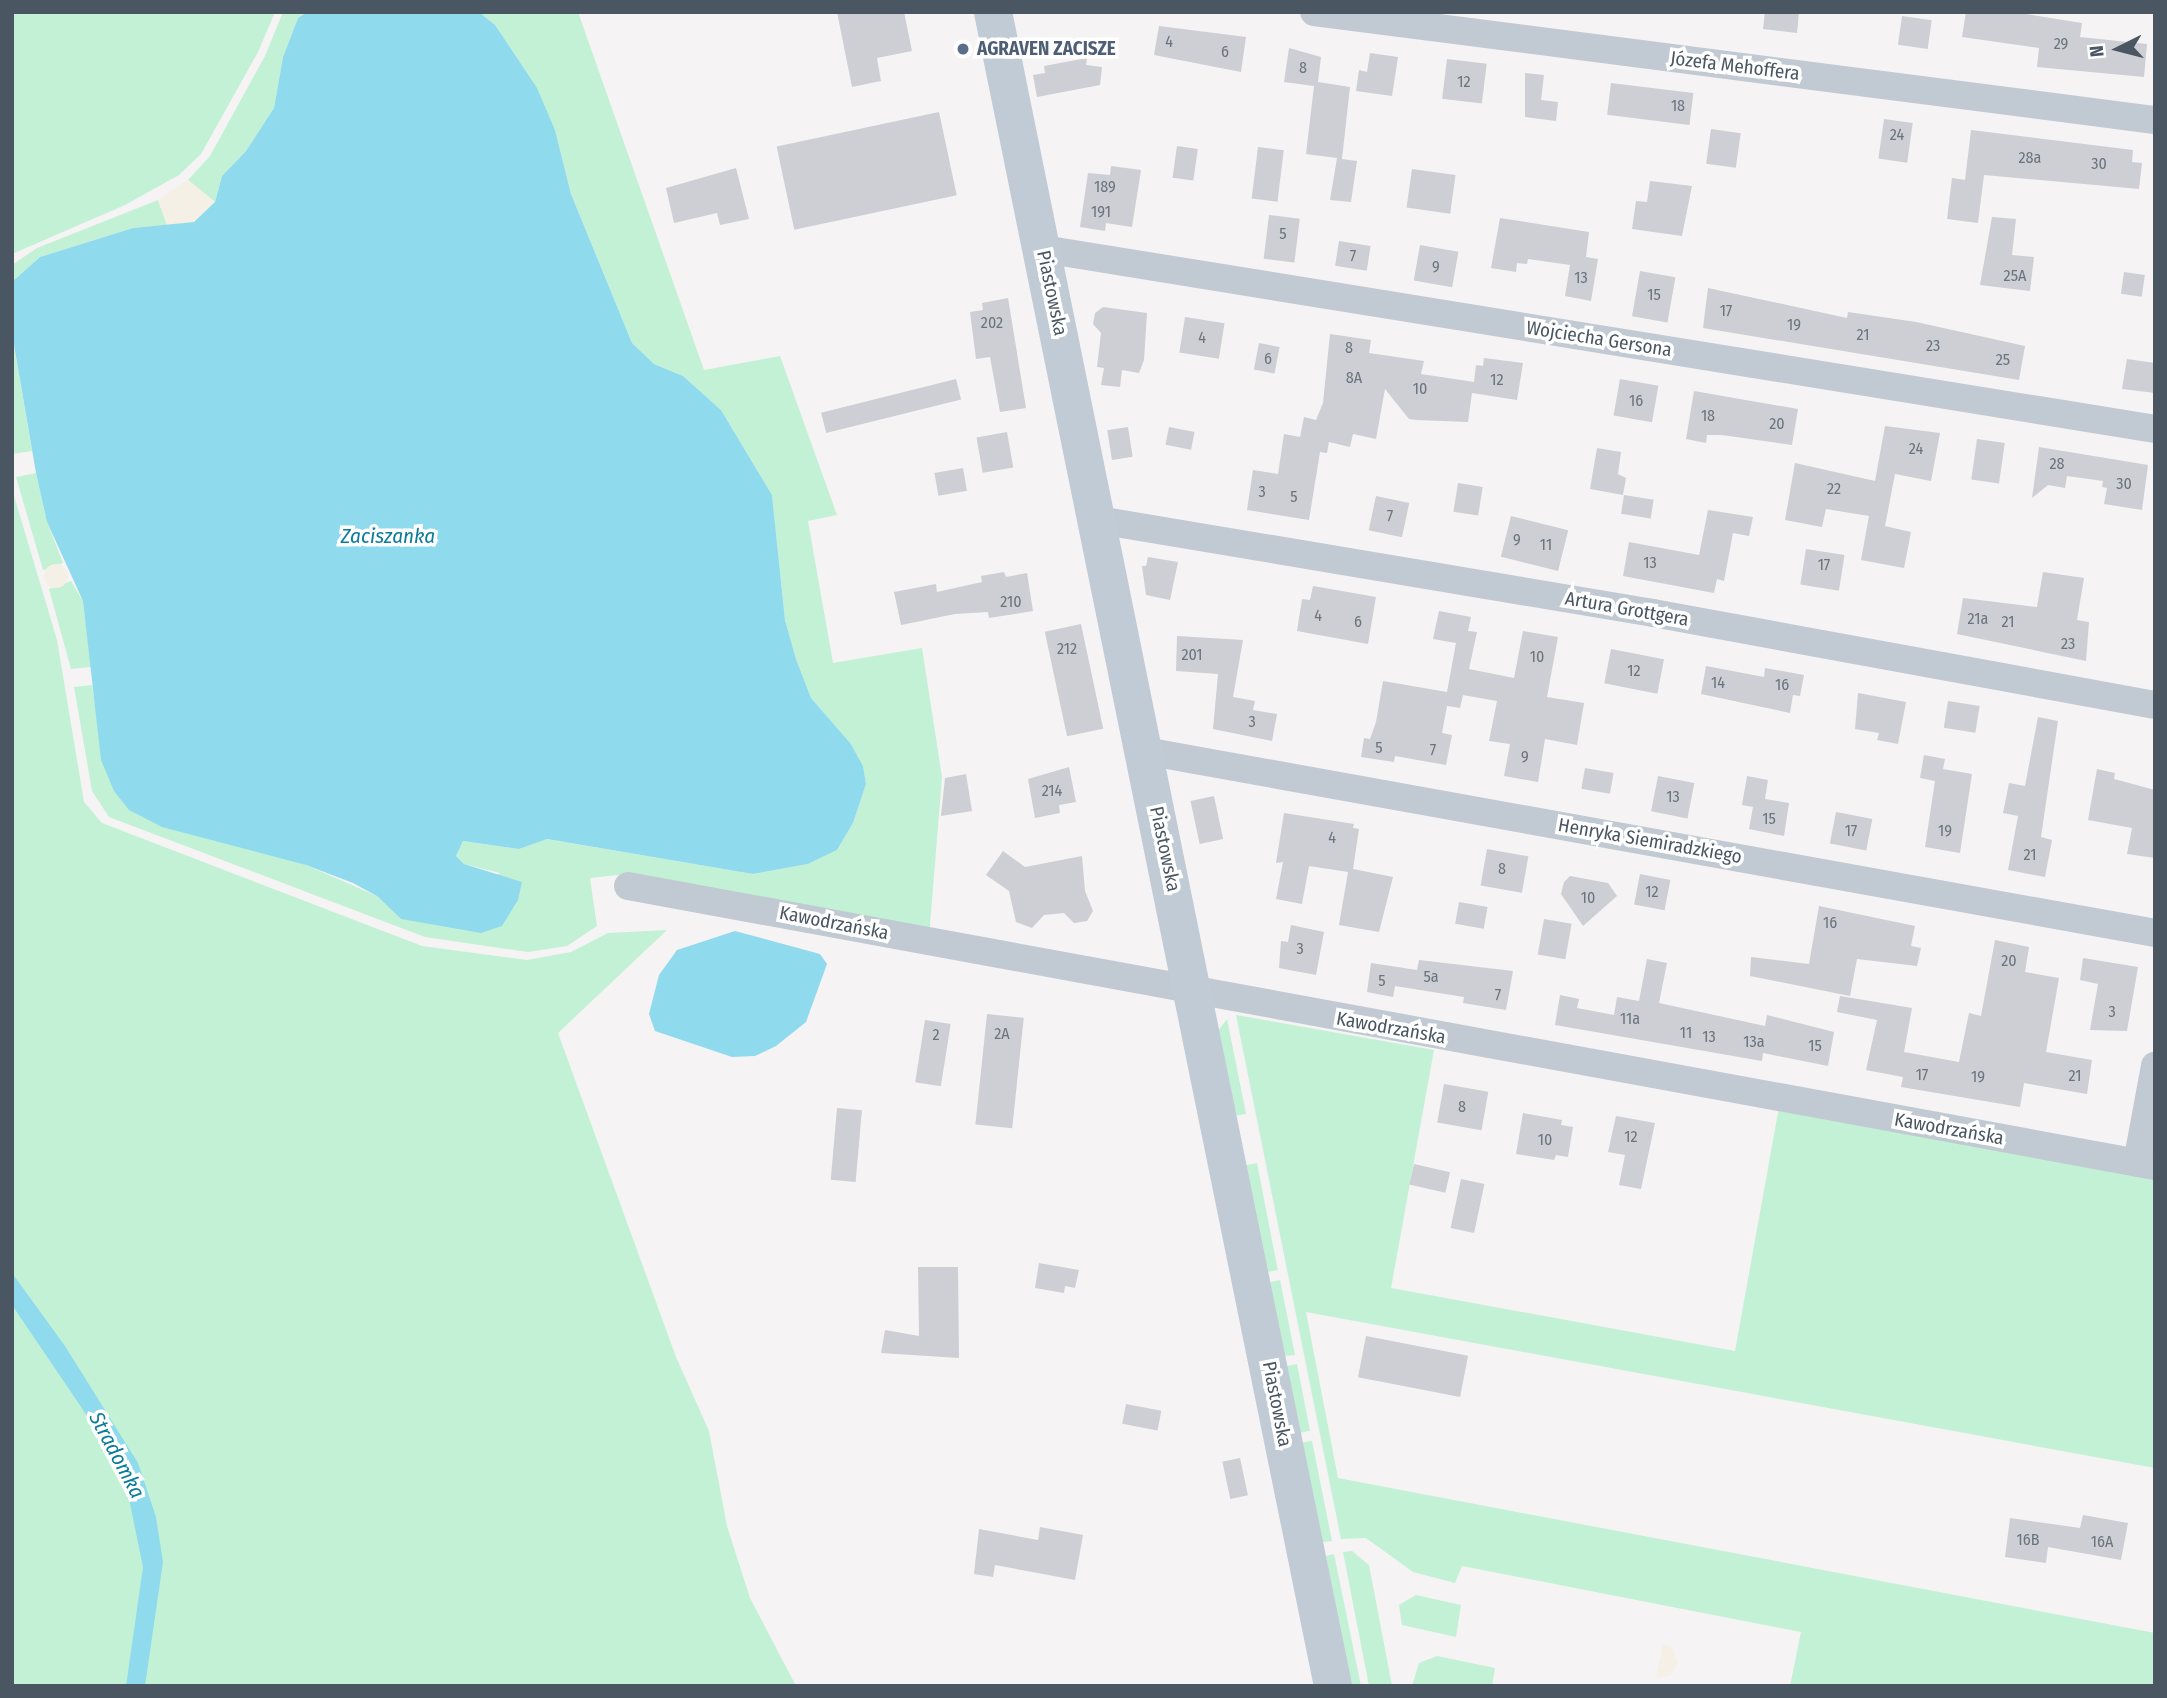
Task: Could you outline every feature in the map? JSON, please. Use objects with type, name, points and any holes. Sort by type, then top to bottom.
[{"type":"street","name":"Piastowska","points":[[993,12],[1195,992],[1333,1686]]},
{"type":"street","name":"Józefa Mehoffera","points":[[1314,12],[2155,120]]},
{"type":"street","name":"Wojciecha Gersona","points":[[1043,249],[2155,429]]},
{"type":"street","name":"Artura Grottgera","points":[[1098,520],[1679,618],[2155,705]]},
{"type":"street","name":"Henryka Siemiradzkiego","points":[[1145,751],[2155,933]]},
{"type":"street","name":"Kawodrzańska","points":[[628,886],[2146,1165]]},
{"type":"street","points":[[2146,1165],[2155,1066]]},
{"type":"green space","points":[[12,12],[275,12],[258,52],[201,154],[179,175],[125,205],[12,254]]},
{"type":"green space","points":[[283,12],[307,12],[298,18],[283,57],[274,108],[246,151],[222,176],[215,202],[188,180],[210,156],[265,56]]},
{"type":"green space","points":[[479,12],[578,12],[704,370],[780,356],[837,515],[808,521],[833,663],[922,648],[942,777],[929,937],[627,874],[590,878],[597,926],[567,946],[528,952],[425,937],[109,817],[92,791],[74,687],[92,685],[98,722],[306,865],[377,896],[401,919],[432,922],[500,873],[464,864],[456,856],[463,841],[519,849],[546,839],[753,874],[808,864],[837,850],[853,823],[866,784],[863,766],[851,744],[811,698],[796,659],[785,620],[772,495],[721,410],[683,376],[654,364],[632,343],[571,194],[555,130],[495,25]]},
{"type":"green space","points":[[158,200],[167,225],[133,228],[40,257],[12,282],[12,265],[37,248]]},
{"type":"green space","points":[[12,333],[32,451],[12,454]]},
{"type":"green space","points":[[36,473],[47,522],[63,563],[43,570],[16,477]]},
{"type":"green space","points":[[12,489],[57,640],[84,802],[102,823],[422,946],[527,960],[571,952],[608,933],[667,930],[558,1033],[676,1357],[709,1431],[727,1526],[750,1598],[796,1686],[12,1686]]},
{"type":"green space","points":[[71,581],[83,601],[91,667],[71,669],[49,589]]},
{"type":"green space","points":[[1236,1015],[1434,1050],[1391,1288],[1735,1351],[1779,1107],[2155,1173],[2155,1468],[1306,1312],[1338,1478],[2155,1633],[2155,1686],[1790,1686],[1801,1632],[1462,1566],[1455,1583],[1413,1572],[1366,1538],[1341,1539]]},
{"type":"green space","points":[[1227,1019],[1246,1114],[1233,1116],[1218,1031]]},
{"type":"green space","points":[[1257,1163],[1278,1270],[1264,1273],[1243,1166]]},
{"type":"green space","points":[[1280,1280],[1295,1355],[1285,1356],[1267,1283]]},
{"type":"green space","points":[[1297,1364],[1310,1431],[1296,1433],[1283,1367]]},
{"type":"green space","points":[[1312,1441],[1332,1541],[1324,1542],[1318,1538],[1298,1443]]},
{"type":"green space","points":[[1352,1551],[1369,1565],[1392,1686],[1369,1686],[1343,1552]]},
{"type":"green space","points":[[1334,1554],[1361,1686],[1347,1686],[1326,1556]]},
{"type":"green space","points":[[1416,1595],[1461,1605],[1456,1637],[1402,1625],[1399,1605]]},
{"type":"green space","points":[[1437,1656],[1495,1668],[1492,1686],[1412,1686],[1419,1663]]},
{"type":"sand","points":[[188,180],[215,202],[194,222],[167,225],[158,200]]},
{"type":"sand","points":[[56,564],[67,571],[68,576],[61,587],[56,588],[45,581],[44,576],[51,565]]},
{"type":"sand","points":[[1663,1644],[1673,1649],[1678,1663],[1671,1675],[1656,1678]]},
{"type":"water","name":"Zaciszanka","points":[[307,12],[479,12],[495,25],[537,88],[555,130],[571,194],[632,343],[654,364],[683,376],[721,410],[772,495],[785,620],[796,659],[811,698],[851,744],[863,766],[866,784],[853,823],[837,850],[808,864],[753,874],[547,839],[519,849],[463,841],[456,856],[464,864],[522,882],[518,900],[502,926],[481,933],[401,919],[377,896],[353,883],[306,865],[162,827],[129,810],[114,791],[101,760],[83,601],[47,522],[36,473],[12,333],[12,282],[40,257],[133,228],[194,222],[215,202],[222,176],[246,151],[274,108],[283,57],[298,18]]},
{"type":"water","points":[[735,931],[820,954],[827,964],[806,1022],[776,1046],[755,1056],[732,1057],[655,1031],[649,1014],[659,975],[677,950]]},
{"type":"water","name":"Stradomka","points":[[12,1273],[65,1346],[138,1463],[156,1517],[163,1562],[145,1686],[126,1686],[143,1567],[129,1499],[96,1429],[12,1305]]},
{"type":"building","points":[[837,12],[904,12],[912,51],[877,58],[881,81],[852,87]]},
{"type":"building","points":[[1765,12],[1799,12],[1797,33],[1763,29]]},
{"type":"building","points":[[1966,12],[2013,12],[2082,23],[2080,37],[2147,44],[2144,77],[2037,67],[2039,48],[1962,37]]},
{"type":"building","points":[[1902,16],[1932,20],[1928,49],[1898,45]]},
{"type":"building","points":[[1159,26],[1246,37],[1241,72],[1154,55]]},
{"type":"building","points":[[1289,48],[1321,57],[1318,82],[1350,87],[1342,159],[1357,161],[1351,202],[1330,200],[1337,158],[1306,154],[1314,86],[1284,82]]},
{"type":"building","points":[[1370,53],[1398,57],[1392,96],[1356,91],[1359,70],[1367,72]]},
{"type":"building","points":[[1087,58],[1086,65],[1102,67],[1100,85],[1037,97],[1033,75],[1045,73],[1044,66]]},
{"type":"building","points":[[1447,59],[1487,64],[1482,104],[1442,99]]},
{"type":"building","points":[[1525,73],[1544,75],[1541,100],[1558,102],[1556,121],[1525,117]]},
{"type":"building","points":[[1611,83],[1693,93],[1689,125],[1607,115]]},
{"type":"building","points":[[939,112],[957,195],[794,230],[777,147]]},
{"type":"building","points":[[1884,119],[1913,123],[1907,163],[1878,159]]},
{"type":"building","points":[[1711,129],[1741,133],[1736,168],[1706,164]]},
{"type":"building","points":[[1971,130],[2133,150],[2132,162],[2142,163],[2139,189],[1984,175],[1978,223],[1947,219],[1952,178],[1965,180]]},
{"type":"building","points":[[1177,146],[1198,149],[1193,181],[1173,178]]},
{"type":"building","points":[[1258,147],[1284,150],[1277,202],[1252,199]]},
{"type":"building","points":[[1111,166],[1141,170],[1132,227],[1106,223],[1105,231],[1080,227],[1088,173],[1110,175]]},
{"type":"building","points":[[736,168],[749,219],[720,225],[717,213],[674,223],[666,188]]},
{"type":"building","points":[[1412,169],[1456,175],[1450,214],[1407,208]]},
{"type":"building","points":[[1650,181],[1692,186],[1682,236],[1632,229],[1636,201],[1647,202]]},
{"type":"building","points":[[1269,215],[1300,219],[1294,262],[1264,259]]},
{"type":"building","points":[[1992,217],[2016,219],[2012,255],[2034,257],[2030,291],[1980,285]]},
{"type":"building","points":[[1500,218],[1589,232],[1586,257],[1598,259],[1591,301],[1565,296],[1570,265],[1528,259],[1527,264],[1517,263],[1516,272],[1491,268]]},
{"type":"building","points":[[1339,241],[1371,246],[1367,271],[1335,266]]},
{"type":"building","points":[[1420,245],[1458,252],[1452,287],[1414,280]]},
{"type":"building","points":[[1640,271],[1675,277],[1667,323],[1632,316]]},
{"type":"building","points":[[2124,272],[2145,275],[2142,297],[2121,294]]},
{"type":"building","points":[[1708,288],[1847,318],[1848,312],[1916,322],[2025,346],[2019,380],[1703,328]]},
{"type":"building","points":[[1008,298],[1026,408],[1000,412],[990,357],[976,359],[970,312],[983,310],[982,303]]},
{"type":"building","points":[[1103,307],[1147,313],[1144,360],[1139,373],[1122,370],[1120,387],[1101,385],[1104,368],[1097,367],[1101,333],[1093,324],[1095,313]]},
{"type":"building","points":[[1185,317],[1225,323],[1219,359],[1179,353]]},
{"type":"building","points":[[1330,334],[1371,340],[1369,353],[1424,361],[1421,374],[1474,382],[1476,365],[1483,366],[1484,358],[1523,363],[1517,400],[1472,393],[1468,422],[1417,420],[1409,419],[1385,389],[1376,439],[1353,434],[1350,447],[1329,442],[1327,453],[1320,452],[1309,520],[1247,510],[1253,470],[1278,474],[1284,434],[1300,437],[1304,417],[1316,420],[1323,403]]},
{"type":"building","points":[[1259,343],[1280,347],[1274,374],[1254,370]]},
{"type":"building","points":[[2127,359],[2155,363],[2155,393],[2122,389]]},
{"type":"building","points":[[956,379],[961,399],[826,433],[821,413]]},
{"type":"building","points":[[1620,379],[1658,386],[1652,422],[1614,415]]},
{"type":"building","points":[[1694,391],[1798,409],[1792,445],[1722,435],[1707,435],[1706,443],[1686,439]]},
{"type":"building","points":[[1885,426],[1940,433],[1931,481],[1895,474],[1885,526],[1911,532],[1904,568],[1861,560],[1869,516],[1826,509],[1822,527],[1785,520],[1795,463],[1875,481]]},
{"type":"building","points":[[1128,427],[1133,457],[1112,460],[1107,430]]},
{"type":"building","points":[[1169,427],[1195,432],[1191,450],[1166,445]]},
{"type":"building","points":[[1007,432],[1013,467],[983,473],[976,437]]},
{"type":"building","points":[[1977,439],[2005,443],[1999,483],[1971,480]]},
{"type":"building","points":[[2039,447],[2148,465],[2142,510],[2104,504],[2107,488],[2102,487],[2103,481],[2067,476],[2065,488],[2048,485],[2032,498]]},
{"type":"building","points":[[1597,448],[1621,452],[1618,474],[1626,478],[1623,495],[1590,489]]},
{"type":"building","points":[[963,468],[967,491],[938,496],[934,473]]},
{"type":"building","points":[[1458,483],[1483,487],[1478,516],[1453,512]]},
{"type":"building","points":[[1624,495],[1654,500],[1651,518],[1621,514]]},
{"type":"building","points":[[1376,496],[1409,503],[1402,537],[1369,530]]},
{"type":"building","points":[[1708,510],[1753,517],[1749,536],[1733,533],[1724,581],[1717,579],[1714,593],[1623,576],[1629,542],[1699,555]]},
{"type":"building","points":[[1511,516],[1568,530],[1558,571],[1501,557]]},
{"type":"building","points":[[1806,549],[1845,555],[1839,591],[1800,585]]},
{"type":"building","points":[[1148,557],[1178,562],[1170,600],[1146,595],[1142,566],[1146,566]]},
{"type":"building","points":[[1004,572],[1006,577],[1027,573],[1033,611],[989,618],[988,612],[955,614],[901,625],[894,592],[936,584],[937,592],[982,582],[981,576]]},
{"type":"building","points":[[2043,572],[2084,578],[2077,620],[2089,622],[2086,661],[1957,634],[1963,598],[2037,607]]},
{"type":"building","points":[[1313,586],[1376,597],[1368,644],[1297,631],[1302,599],[1310,600]]},
{"type":"building","points":[[1439,611],[1471,617],[1468,631],[1477,632],[1469,669],[1514,678],[1523,631],[1558,637],[1547,697],[1584,703],[1577,745],[1545,739],[1538,782],[1504,776],[1510,744],[1489,741],[1497,701],[1463,695],[1460,708],[1447,706],[1442,733],[1452,735],[1446,765],[1395,756],[1394,762],[1361,757],[1364,738],[1370,739],[1376,722],[1383,681],[1447,692],[1456,643],[1433,639]]},
{"type":"building","points":[[1081,624],[1103,729],[1067,736],[1045,632]]},
{"type":"building","points":[[1177,636],[1243,640],[1233,697],[1255,701],[1253,710],[1277,714],[1272,741],[1213,729],[1218,674],[1176,671]]},
{"type":"building","points":[[1611,649],[1664,659],[1657,694],[1604,683]]},
{"type":"building","points":[[1706,666],[1764,677],[1765,668],[1804,675],[1800,696],[1793,695],[1790,713],[1701,694]]},
{"type":"building","points":[[1858,693],[1906,702],[1898,744],[1877,740],[1879,733],[1855,729]]},
{"type":"building","points":[[1948,701],[1980,706],[1975,733],[1944,728]]},
{"type":"building","points":[[2038,717],[2058,721],[2041,837],[2052,840],[2045,877],[2008,870],[2018,816],[2003,813],[2009,783],[2025,786]]},
{"type":"building","points":[[1924,755],[1945,759],[1943,769],[1972,774],[1960,853],[1925,847],[1935,781],[1920,778]]},
{"type":"building","points":[[1069,767],[1076,802],[1059,805],[1060,813],[1035,818],[1028,779]]},
{"type":"building","points":[[1585,768],[1614,773],[1610,794],[1581,789]]},
{"type":"building","points":[[2097,769],[2115,773],[2114,779],[2155,790],[2155,858],[2127,854],[2132,828],[2088,820]]},
{"type":"building","points":[[966,774],[972,811],[941,816],[945,778]]},
{"type":"building","points":[[1658,776],[1694,783],[1687,818],[1651,811]]},
{"type":"building","points":[[1747,776],[1768,780],[1765,799],[1789,803],[1784,836],[1749,829],[1753,807],[1742,805]]},
{"type":"building","points":[[1214,796],[1223,839],[1200,844],[1191,801]]},
{"type":"building","points":[[1836,812],[1872,819],[1866,850],[1830,843]]},
{"type":"building","points":[[1284,813],[1354,824],[1353,828],[1359,829],[1353,869],[1393,877],[1379,932],[1339,925],[1348,872],[1309,866],[1302,904],[1276,899],[1283,862],[1276,863]]},
{"type":"building","points":[[1487,849],[1528,856],[1522,893],[1481,885]]},
{"type":"building","points":[[1003,851],[1025,867],[1082,856],[1085,891],[1093,911],[1087,921],[1074,923],[1064,913],[1044,915],[1032,928],[1016,922],[1009,891],[986,875]]},
{"type":"building","points":[[1640,874],[1670,880],[1665,910],[1634,904]]},
{"type":"building","points":[[1570,876],[1608,883],[1617,896],[1583,926],[1561,894],[1564,882]]},
{"type":"building","points":[[1459,902],[1488,907],[1484,929],[1455,924]]},
{"type":"building","points":[[1819,906],[1915,926],[1911,946],[1921,948],[1917,966],[1857,959],[1850,996],[1750,976],[1751,957],[1809,964]]},
{"type":"building","points":[[1544,919],[1572,924],[1565,959],[1538,954]]},
{"type":"building","points":[[1291,925],[1324,932],[1316,975],[1279,968],[1281,941],[1288,942]]},
{"type":"building","points":[[1995,940],[2029,947],[2025,972],[2059,978],[2046,1052],[2092,1060],[2087,1094],[2024,1083],[2020,1107],[1901,1087],[1903,1077],[1866,1070],[1877,1020],[1837,1012],[1840,996],[1912,1008],[1904,1052],[1959,1062],[1969,1013],[1981,1016]]},
{"type":"building","points":[[2083,958],[2138,967],[2127,1031],[2090,1030],[2098,984],[2080,980]]},
{"type":"building","points":[[1647,959],[1667,963],[1659,1003],[1765,1026],[1767,1015],[1834,1032],[1828,1066],[1763,1053],[1762,1061],[1555,1025],[1560,995],[1579,999],[1577,1008],[1614,1015],[1617,997],[1639,1001]]},
{"type":"building","points":[[1419,960],[1513,971],[1506,1010],[1463,1003],[1464,997],[1395,986],[1393,997],[1367,992],[1371,963],[1417,970]]},
{"type":"building","points":[[987,1014],[1024,1018],[1012,1128],[975,1124]]},
{"type":"building","points":[[925,1020],[951,1024],[941,1086],[915,1082]]},
{"type":"building","points":[[1444,1084],[1488,1092],[1482,1130],[1437,1122]]},
{"type":"building","points":[[837,1108],[862,1110],[856,1182],[831,1180]]},
{"type":"building","points":[[1523,1113],[1562,1120],[1561,1125],[1573,1127],[1568,1157],[1556,1155],[1554,1160],[1516,1154]]},
{"type":"building","points":[[1616,1116],[1655,1123],[1641,1189],[1619,1185],[1625,1155],[1608,1152]]},
{"type":"building","points":[[1414,1164],[1450,1172],[1445,1193],[1409,1184]]},
{"type":"building","points":[[1461,1179],[1484,1184],[1474,1233],[1451,1228]]},
{"type":"building","points":[[1039,1263],[1079,1270],[1075,1288],[1065,1286],[1064,1293],[1035,1288]]},
{"type":"building","points":[[918,1267],[958,1267],[959,1358],[881,1353],[885,1330],[919,1336]]},
{"type":"building","points":[[1366,1336],[1468,1356],[1460,1397],[1358,1377]]},
{"type":"building","points":[[1126,1404],[1161,1411],[1158,1431],[1122,1424]]},
{"type":"building","points":[[1240,1458],[1248,1495],[1230,1499],[1222,1462]]},
{"type":"building","points":[[2083,1515],[2128,1523],[2121,1560],[2048,1547],[2046,1563],[2005,1557],[2010,1518],[2080,1528]]},
{"type":"building","points":[[1040,1527],[1083,1535],[1075,1580],[995,1565],[993,1577],[974,1574],[979,1529],[1038,1540]]},
{"type":"place","name":"AGRAVEN ZACISZE","points":[[963,49]]}]
